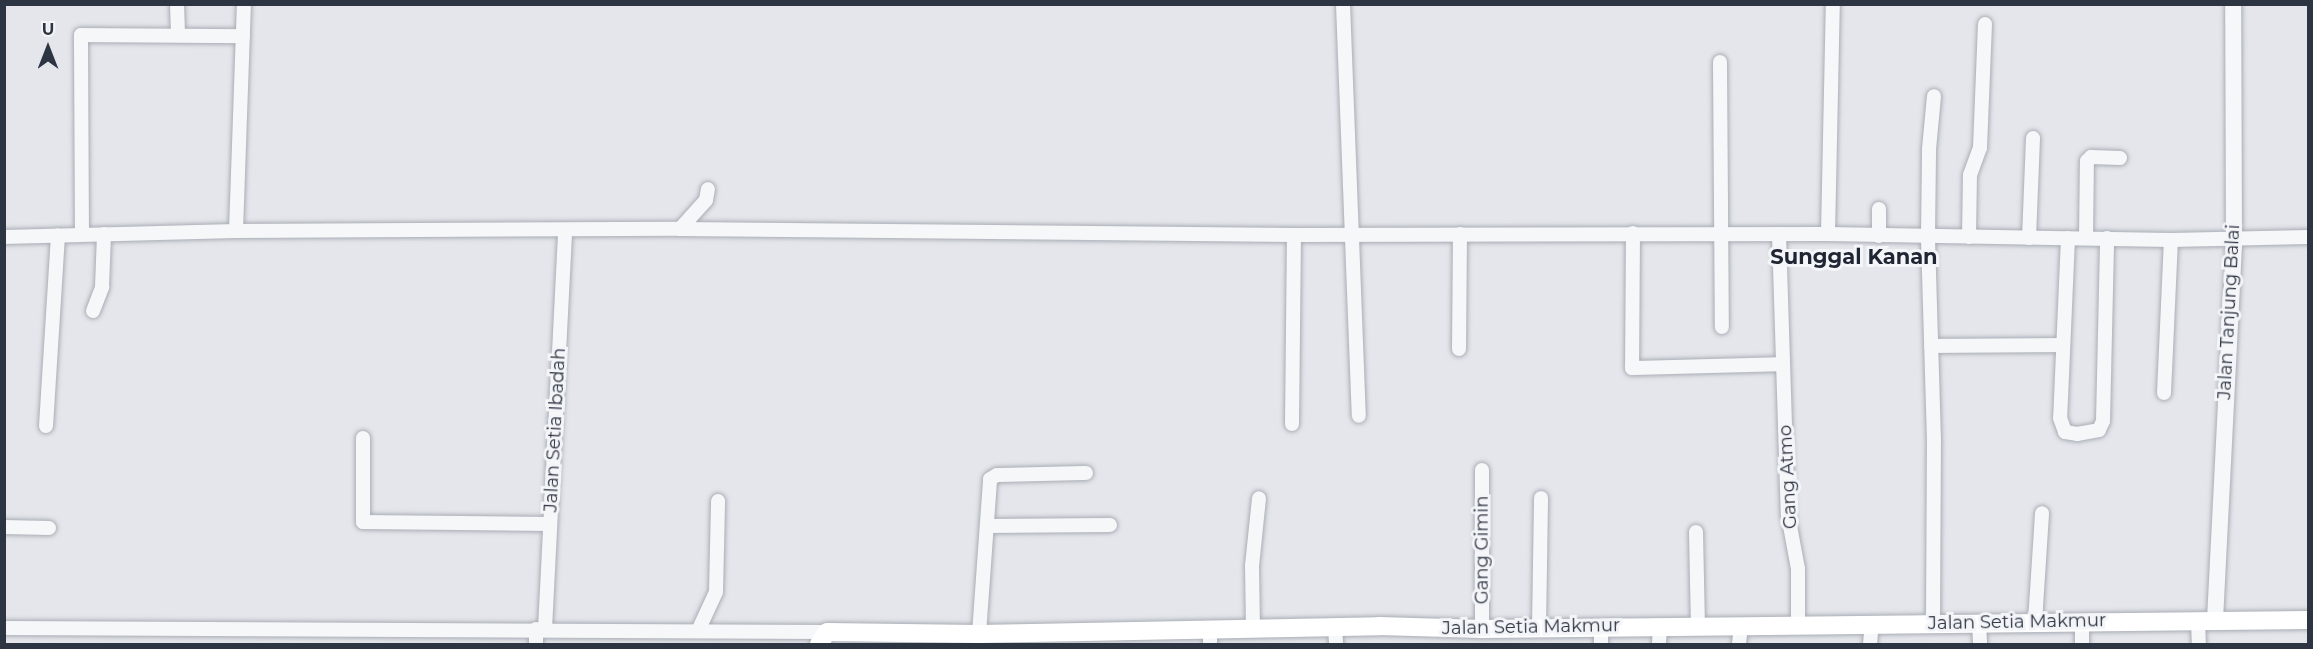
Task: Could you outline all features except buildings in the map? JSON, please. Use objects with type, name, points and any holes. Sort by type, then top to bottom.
[{"type":"main road","name":"Jalan Setia Makmur","points":[[823,638],[903,638],[979,634],[1004,639],[1210,637],[1253,629],[1335,636],[1539,628],[1601,636],[1660,626],[1698,625],[2308,620]]},
{"type":"street","points":[[177,4],[178,36]]},
{"type":"street","points":[[236,231],[244,4]]},
{"type":"street","points":[[1343,4],[1359,416]]},
{"type":"street","points":[[1828,234],[1833,4]]},
{"type":"street","name":"Jalan Tanjung Balai","points":[[2207,620],[2234,239],[2233,4]]},
{"type":"street","points":[[1969,237],[1970,175],[1980,148],[1985,24]]},
{"type":"street","points":[[82,234],[79,39],[87,33],[243,36]]},
{"type":"street","points":[[1720,62],[1722,327]]},
{"type":"street","points":[[1933,623],[1928,236],[1929,149],[1935,96]]},
{"type":"street","points":[[2029,237],[2033,138]]},
{"type":"street","points":[[2086,238],[2087,160],[2091,157],[2120,158]]},
{"type":"street","points":[[680,229],[706,200],[708,189]]},
{"type":"street","points":[[1879,209],[1879,236]]},
{"type":"street","points":[[4,237],[236,231],[680,229],[1294,235],[1828,234],[2171,240],[2308,237]]},
{"type":"street","name":"Jalan Setia Ibadah","points":[[536,645],[541,629],[550,524],[565,231]]},
{"type":"street","points":[[1633,233],[1632,368],[1781,364]]},
{"type":"street","points":[[93,311],[102,287],[104,234]]},
{"type":"street","points":[[1460,234],[1460,349]]},
{"type":"street","name":"Gang Atmo","points":[[1779,234],[1781,364],[1788,514],[1798,569],[1798,625]]},
{"type":"street","points":[[46,426],[57,235]]},
{"type":"street","points":[[1292,423],[1294,235]]},
{"type":"street","points":[[2068,238],[2062,345],[2062,426],[2065,432],[2077,434],[2100,430],[2107,339],[2107,238]]},
{"type":"street","points":[[2164,393],[2171,240]]},
{"type":"street","points":[[1931,346],[2062,345]]},
{"type":"street","points":[[363,438],[363,522],[550,524]]},
{"type":"street","name":"Gang Gimin","points":[[1482,470],[1482,629]]},
{"type":"street","points":[[979,634],[992,476],[1086,473]]},
{"type":"street","points":[[1253,629],[1252,566],[1259,498]]},
{"type":"street","points":[[1539,628],[1541,498]]},
{"type":"street","points":[[698,631],[716,591],[718,501]]},
{"type":"street","points":[[2035,622],[2042,513]]},
{"type":"street","points":[[987,526],[1110,525]]},
{"type":"street","points":[[4,527],[49,528]]},
{"type":"street","points":[[1696,532],[1698,625]]},
{"type":"street","points":[[2199,645],[2207,620]]},
{"type":"street","points":[[2082,621],[2082,645]]},
{"type":"street","points":[[1870,645],[1872,623]]},
{"type":"street","points":[[1979,623],[1980,645]]},
{"type":"street","points":[[1739,645],[1741,625]]},
{"type":"street","points":[[1659,645],[1660,626]]},
{"type":"street","points":[[4,628],[541,629],[698,631],[823,638]]},
{"type":"district","name":"Sunggal Kanan","points":[[1854,257]]}]
